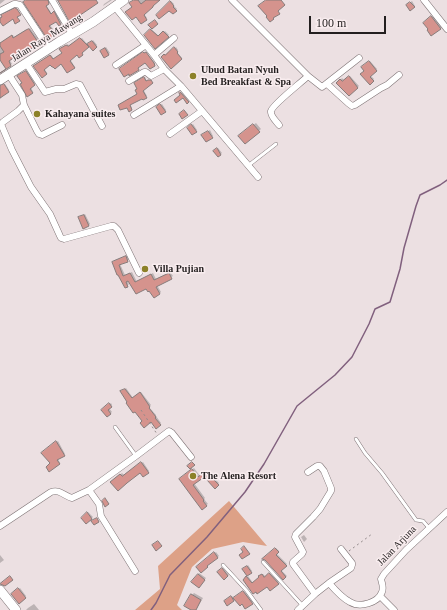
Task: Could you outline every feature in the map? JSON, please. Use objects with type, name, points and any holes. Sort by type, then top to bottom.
[{"type":"main road","name":"Jalan Raya Mawang","points":[[0,80],[72,34],[94,22],[124,0]]},
{"type":"main road","points":[[0,590],[16,610]]},
{"type":"street","points":[[52,0],[72,34]]},
{"type":"street","points":[[232,0],[308,76],[322,87],[359,58]]},
{"type":"street","points":[[424,0],[447,29]]},
{"type":"street","points":[[0,11],[16,4],[20,5],[48,49]]},
{"type":"street","points":[[115,7],[164,69],[181,86],[258,177]]},
{"type":"street","points":[[154,55],[174,38]]},
{"type":"street","points":[[116,65],[146,45]]},
{"type":"street","points":[[26,64],[45,92],[56,89],[64,89],[76,84],[80,85],[102,126]]},
{"type":"street","points":[[129,81],[144,72],[152,76],[164,69]]},
{"type":"street","points":[[9,75],[22,95],[24,105],[39,134],[42,135],[62,125]]},
{"type":"street","points":[[327,84],[352,106],[388,85],[399,75]]},
{"type":"street","points":[[278,125],[272,116],[271,110],[308,76]]},
{"type":"street","points":[[134,115],[181,86]]},
{"type":"street","points":[[24,105],[1,124],[12,150],[31,187],[50,214],[61,238],[64,239],[114,226],[118,230],[139,273]]},
{"type":"street","points":[[170,134],[202,111]]},
{"type":"street","points":[[0,526],[55,490],[72,498],[89,490],[169,430],[191,457]]},
{"type":"street","points":[[308,472],[317,466],[320,466],[324,471],[331,488],[331,491],[320,509],[296,534],[295,537],[303,552],[293,562],[293,564],[315,594]]},
{"type":"street","points":[[89,490],[99,504],[101,516],[135,571]]},
{"type":"street","name":"Jalan Arjuna","points":[[380,596],[383,589],[381,579],[384,574],[406,550],[447,512]]},
{"type":"street","points":[[300,608],[329,583],[351,568],[352,563],[343,551]]},
{"type":"street","points":[[329,583],[349,602],[360,608],[380,596],[394,610]]},
{"type":"lane","points":[[248,165],[276,144]]},
{"type":"lane","points":[[115,427],[136,456]]},
{"type":"lane","points":[[356,439],[416,520],[424,521],[429,528]]},
{"type":"lane","points":[[263,562],[300,608]]},
{"type":"lane","points":[[223,565],[247,591],[261,610]]},
{"type":"path","points":[[141,410],[159,438]]},
{"type":"path","points":[[343,551],[372,534]]},
{"type":"shaded area","points":[[229,501],[267,546],[243,542],[212,549],[192,567],[177,605],[182,610],[135,610],[160,589],[158,566]]},
{"type":"building","points":[[26,0],[48,0],[49,4],[46,6],[51,14],[54,11],[61,25],[59,26],[56,22],[49,26],[53,31],[51,32],[54,36],[48,40],[23,2]]},
{"type":"building","points":[[58,0],[96,0],[98,3],[70,22]]},
{"type":"building","points":[[134,0],[138,0],[141,4],[146,0],[160,0],[144,15],[147,20],[141,24],[136,17],[132,20],[125,12],[132,7],[129,3]]},
{"type":"building","points":[[266,0],[281,0],[285,5],[278,11],[280,14],[273,18],[274,19],[270,22],[258,6]]},
{"type":"building","points":[[170,1],[177,11],[173,14],[169,11],[159,19],[156,15]]},
{"type":"building","points":[[410,2],[415,7],[410,11],[406,5]]},
{"type":"building","points":[[15,8],[21,15],[17,17],[20,21],[15,24],[13,19],[3,26],[0,22],[0,18],[2,17],[1,15]]},
{"type":"building","points":[[431,16],[441,29],[431,36],[423,23]]},
{"type":"building","points":[[155,20],[158,24],[152,29],[148,25]]},
{"type":"building","points":[[29,29],[38,42],[24,54],[23,52],[9,61],[11,66],[0,73],[6,69],[0,60],[0,54],[4,52],[0,46],[0,43],[12,35],[13,38]]},
{"type":"building","points":[[150,29],[158,36],[163,31],[169,37],[155,49],[144,35]]},
{"type":"building","points":[[80,38],[89,47],[79,58],[77,55],[70,61],[75,68],[67,73],[61,64],[55,69],[50,65],[44,70],[47,74],[42,78],[33,66],[50,55],[53,59],[62,53],[59,49],[66,45],[68,46]]},
{"type":"building","points":[[92,41],[97,47],[93,51],[87,44]]},
{"type":"building","points":[[174,47],[182,59],[171,69],[161,57]]},
{"type":"building","points":[[105,48],[109,55],[104,58],[100,51]]},
{"type":"building","points":[[143,52],[146,52],[155,66],[150,69],[145,63],[138,68],[139,70],[129,76],[129,74],[124,77],[119,69]]},
{"type":"building","points":[[369,61],[377,71],[370,77],[374,81],[370,85],[360,74],[364,71],[361,67]]},
{"type":"building","points":[[26,71],[35,85],[30,89],[33,93],[27,97],[20,84],[22,83],[17,76]]},
{"type":"building","points":[[349,76],[358,88],[349,96],[336,83],[340,79],[342,81]]},
{"type":"building","points":[[144,77],[146,81],[151,80],[153,83],[143,91],[147,98],[130,105],[132,110],[129,112],[127,108],[120,110],[118,105],[137,94],[135,90],[137,89],[134,83]]},
{"type":"building","points":[[4,84],[9,92],[0,98],[0,86]]},
{"type":"building","points":[[180,92],[189,102],[187,104],[183,98],[176,103],[174,100],[180,95]]},
{"type":"building","points":[[160,104],[166,112],[161,115],[156,107]]},
{"type":"building","points":[[184,110],[188,115],[182,119],[179,114]]},
{"type":"building","points":[[191,124],[197,132],[192,135],[187,128]]},
{"type":"building","points":[[253,124],[260,132],[245,144],[238,136]]},
{"type":"building","points":[[208,131],[213,138],[206,142],[201,135]]},
{"type":"building","points":[[217,148],[221,155],[218,157],[213,151]]},
{"type":"building","points":[[84,215],[89,226],[83,229],[78,217]]},
{"type":"building","points":[[126,256],[128,262],[119,265],[123,276],[130,273],[135,282],[151,274],[154,280],[169,273],[172,279],[156,287],[160,294],[154,298],[146,289],[136,294],[128,281],[126,282],[128,287],[125,288],[117,275],[112,262]]},
{"type":"building","points":[[125,389],[132,398],[140,392],[156,417],[155,418],[161,425],[156,429],[151,422],[144,428],[140,423],[142,421],[135,412],[133,413],[120,391]]},
{"type":"building","points":[[109,403],[112,407],[108,410],[111,414],[107,417],[101,410]]},
{"type":"building","points":[[56,441],[65,456],[57,460],[60,464],[49,472],[46,467],[50,463],[41,453]]},
{"type":"building","points":[[141,462],[149,473],[143,477],[140,473],[118,491],[110,482],[120,474],[122,476]]},
{"type":"building","points":[[192,462],[195,465],[190,469],[187,466]]},
{"type":"building","points":[[192,469],[198,477],[204,472],[208,477],[204,480],[203,478],[193,485],[207,506],[202,510],[179,479]]},
{"type":"building","points":[[211,477],[219,485],[215,489],[207,480]]},
{"type":"building","points":[[105,498],[109,504],[105,507],[102,501]]},
{"type":"building","points":[[87,512],[92,519],[86,524],[81,518]]},
{"type":"building","points":[[97,518],[99,522],[94,525],[91,521]]},
{"type":"building","points":[[158,541],[162,546],[156,551],[152,545]]},
{"type":"building","points":[[244,546],[250,554],[242,559],[239,555],[243,552],[241,549]]},
{"type":"building","points":[[275,548],[279,552],[276,555],[287,566],[281,571],[286,577],[283,580],[265,560],[262,559]]},
{"type":"building","points":[[214,552],[218,558],[207,566],[208,567],[201,573],[196,567]]},
{"type":"building","points":[[247,566],[252,573],[247,576],[242,569]]},
{"type":"building","points":[[222,568],[228,576],[224,580],[217,572]]},
{"type":"building","points":[[269,573],[279,584],[270,591],[267,587],[257,594],[256,592],[253,594],[243,580],[246,576],[252,583],[259,577],[258,576],[262,574],[264,577]]},
{"type":"building","points":[[198,574],[205,580],[199,588],[191,582]]},
{"type":"building","points":[[10,576],[13,580],[5,586],[0,584]]},
{"type":"building","points":[[18,588],[26,598],[19,604],[11,594]]},
{"type":"building","points":[[243,591],[253,604],[245,609],[242,604],[240,606],[233,598]]},
{"type":"building","points":[[191,594],[201,600],[196,610],[191,610],[184,606]]},
{"type":"building","points":[[231,596],[234,601],[227,606],[224,601]]},
{"type":"waterway","points":[[151,610],[170,575],[207,537],[245,492],[264,464],[297,406],[335,375],[352,357],[375,309],[390,302],[420,195],[447,180]]},
{"type":"place","name":"Ubud Batan Nyuh Bed Breakfast & Spa","points":[[193,76]]},
{"type":"place","name":"Kahayana suites","points":[[37,114]]},
{"type":"place","name":"Villa Pujian","points":[[145,269]]},
{"type":"place","name":"The Alena Resort","points":[[193,476]]}]
